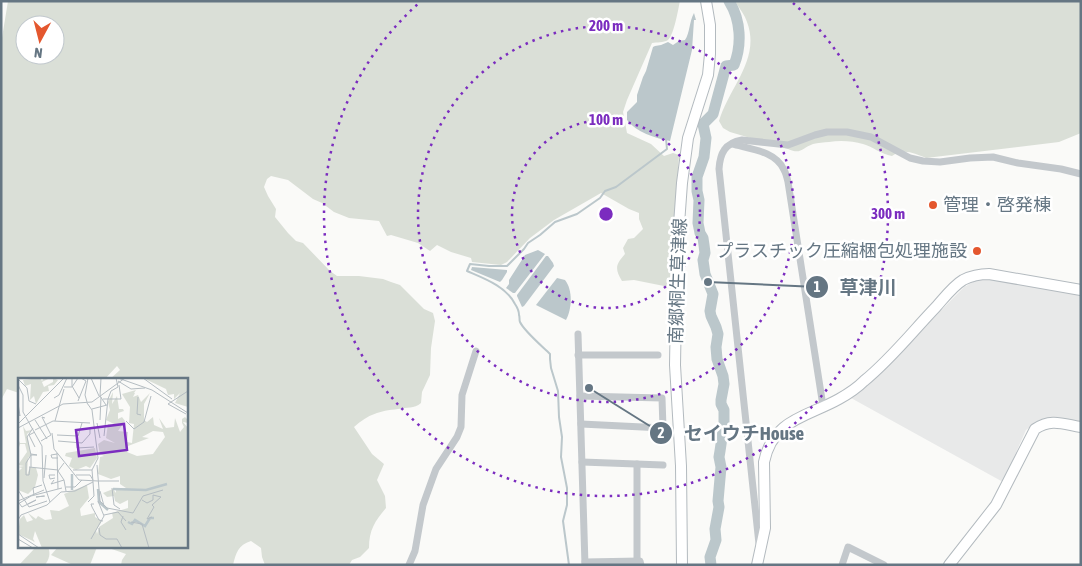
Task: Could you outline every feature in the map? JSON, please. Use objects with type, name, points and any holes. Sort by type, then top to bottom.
[{"type":"street","name":"南郷桐生草津線","points":[[682,565],[681,466],[676,365],[677,252],[682,183],[688,138],[708,75],[710,25],[706,1]]},
{"type":"street","points":[[760,552],[718,169],[722,152],[736,141],[742,140],[788,145],[827,132],[847,132],[871,137],[910,158],[923,161],[940,162],[992,157],[1081,174]]},
{"type":"street","points":[[732,144],[766,153],[776,159],[785,170],[823,406]]},
{"type":"street","points":[[757,565],[765,528],[764,462],[766,452],[774,436],[781,429],[789,423],[839,399],[875,373],[962,281],[989,274],[998,274],[1081,290]]},
{"type":"street","points":[[578,334],[585,563],[639,563],[637,464]]},
{"type":"street","points":[[409,565],[415,551],[423,505],[436,469],[457,437],[461,427],[462,395],[476,351]]},
{"type":"street","points":[[578,355],[658,355]]},
{"type":"street","points":[[580,396],[662,398],[664,428],[581,424]]},
{"type":"street","points":[[949,565],[996,505],[1035,429],[1049,422],[1081,427]]},
{"type":"street","points":[[582,462],[663,465]]},
{"type":"street","points":[[842,565],[848,547],[884,565]]},
{"type":"shaded area","points":[[8,1],[680,1],[676,22],[670,37],[664,42],[652,43],[623,112],[627,133],[651,144],[664,156],[673,153],[679,155],[671,281],[669,287],[634,280],[622,281],[617,267],[625,254],[623,248],[628,239],[634,238],[643,229],[639,213],[601,193],[554,220],[530,238],[507,262],[501,265],[472,262],[471,258],[451,252],[437,245],[430,251],[418,243],[391,235],[387,236],[379,221],[349,218],[334,212],[313,199],[288,180],[271,176],[267,179],[264,187],[276,209],[275,217],[296,241],[303,243],[330,271],[337,276],[383,279],[400,285],[424,309],[433,313],[435,321],[430,375],[422,392],[421,403],[413,407],[374,414],[354,427],[372,454],[384,464],[377,480],[385,496],[386,508],[373,526],[369,548],[360,557],[352,560],[349,565],[265,565],[261,548],[251,541],[238,550],[233,565],[121,565],[126,554],[109,548],[188,548],[188,378],[111,378],[120,370],[117,366],[106,378],[18,378],[18,393],[7,389],[1,400],[1,44]]},
{"type":"shaded area","points":[[735,1],[1081,1],[1081,133],[1059,142],[926,158],[904,152],[892,156],[863,144],[846,141],[813,144],[796,151],[730,132],[723,128],[719,121],[742,73],[750,48],[747,22]]},
{"type":"shaded area","points":[[694,13],[696,20],[694,20],[692,50],[670,141],[652,136],[635,128],[627,120],[627,112],[637,102],[637,95],[653,47],[668,42],[673,45],[685,40]]},
{"type":"shaded area","points":[[538,250],[545,254],[515,293],[513,293],[506,288],[509,280],[525,255]]},
{"type":"shaded area","points":[[546,256],[548,256],[554,266],[522,307],[517,295]]},
{"type":"shaded area","points":[[472,267],[507,270],[507,272],[500,282],[471,270]]},
{"type":"shaded area","points":[[557,278],[565,280],[568,284],[570,305],[566,320],[536,305]]},
{"type":"shaded area","points":[[994,279],[1081,295],[1081,422],[1054,417],[1038,421],[1026,430],[1003,482],[851,398],[872,381],[964,287],[977,280]]},
{"type":"shaded area","points":[[35,548],[48,548],[49,556],[45,565],[19,565]]},
{"type":"shaded area","points":[[57,548],[97,548],[90,565],[73,565],[51,555]]},
{"type":"waterway","points":[[711,565],[710,557],[716,540],[715,529],[719,507],[721,467],[719,457],[724,424],[724,410],[721,400],[724,384],[717,359],[718,334],[710,311],[713,294],[705,274],[703,260],[705,253],[704,245],[698,223],[697,177],[704,157],[706,138],[703,124],[713,114],[726,66],[734,65],[737,57],[739,41],[738,24],[729,1]]},
{"type":"waterway","points":[[569,565],[563,521],[567,505],[567,488],[561,457],[562,437],[558,391],[551,368],[550,354],[522,326],[519,312],[506,292],[494,283],[467,271],[470,264],[507,266],[528,243],[555,222],[577,214],[600,198],[605,191],[616,187],[667,149],[666,139]]},
{"type":"place","name":"管理・啓発棟","points":[[933,205]]},
{"type":"place","name":"プラスチック圧縮梱包処理施設","points":[[977,251]]},
{"type":"place","name":"草津川","points":[[708,282]]},
{"type":"place","name":"セイウチHouse","points":[[589,388]]}]
